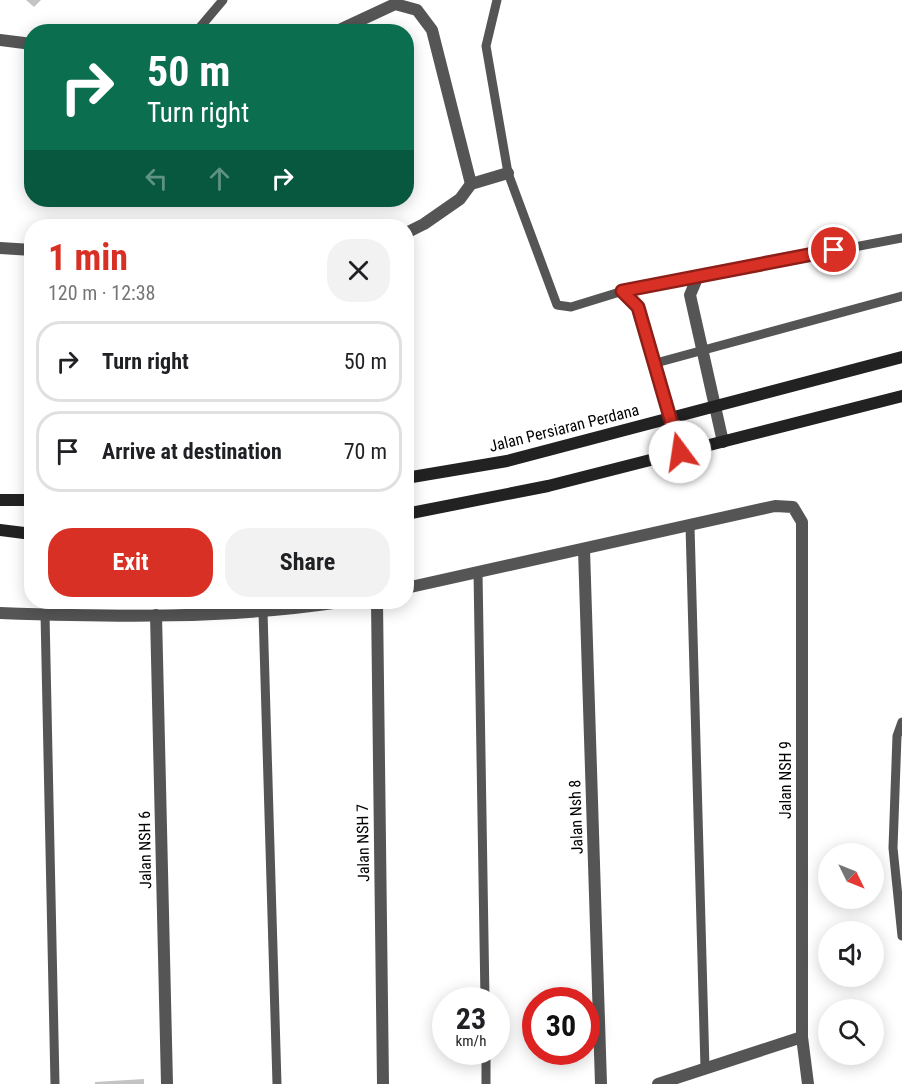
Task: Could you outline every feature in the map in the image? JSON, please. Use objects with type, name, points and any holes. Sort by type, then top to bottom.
[{"type":"main road","name":"Jalan Persiaran Perdana","points":[[414,477],[507,461],[902,357]]},
{"type":"main road","points":[[414,512],[548,486],[902,396]]},
{"type":"main road","points":[[0,500],[24,500]]},
{"type":"main road","points":[[0,530],[24,533]]},
{"type":"street","points":[[351,24],[395,4],[417,10],[432,30],[471,184]]},
{"type":"street","points":[[0,40],[24,43]]},
{"type":"street","points":[[414,229],[460,199],[471,184],[508,173]]},
{"type":"street","points":[[0,248],[24,250]]},
{"type":"street","points":[[698,276],[690,295],[713,405],[723,441]]},
{"type":"street","points":[[622,291],[638,307],[680,452]]},
{"type":"street","name":"Jalan NSH 9","points":[[690,526],[775,506],[793,507],[802,522],[802,1037],[808,1084]]},
{"type":"street","points":[[414,586],[690,526]]},
{"type":"street","name":"Jalan Nsh 8","points":[[584,549],[601,1084]]},
{"type":"street","points":[[0,613],[156,615],[263,612],[286,609]]},
{"type":"street","name":"Jalan NSH 7","points":[[377,609],[383,1084]]},
{"type":"street","name":"Jalan NSH 6","points":[[156,615],[166,1084]]},
{"type":"street","points":[[658,1084],[802,1037]]},
{"type":"lane","points":[[203,24],[223,0]]},
{"type":"lane","points":[[497,0],[486,46],[508,173],[557,305],[571,307],[622,291],[902,238]]},
{"type":"lane","points":[[656,363],[902,296]]},
{"type":"lane","points":[[690,526],[705,1068]]},
{"type":"lane","points":[[478,572],[485,987]]},
{"type":"lane","points":[[263,612],[277,1084]]},
{"type":"lane","points":[[45,614],[55,1084]]},
{"type":"lane","points":[[902,722],[897,736],[893,848],[902,936]]},
{"type":"lane","points":[[486,1065],[486,1084]]},
{"type":"building","points":[[26,0],[41,0],[34,7]]},
{"type":"building","points":[[144,1079],[144,1084],[95,1084],[95,1082]]},
{"type":"route","points":[[680,452],[638,307],[622,291],[834,250]]}]
